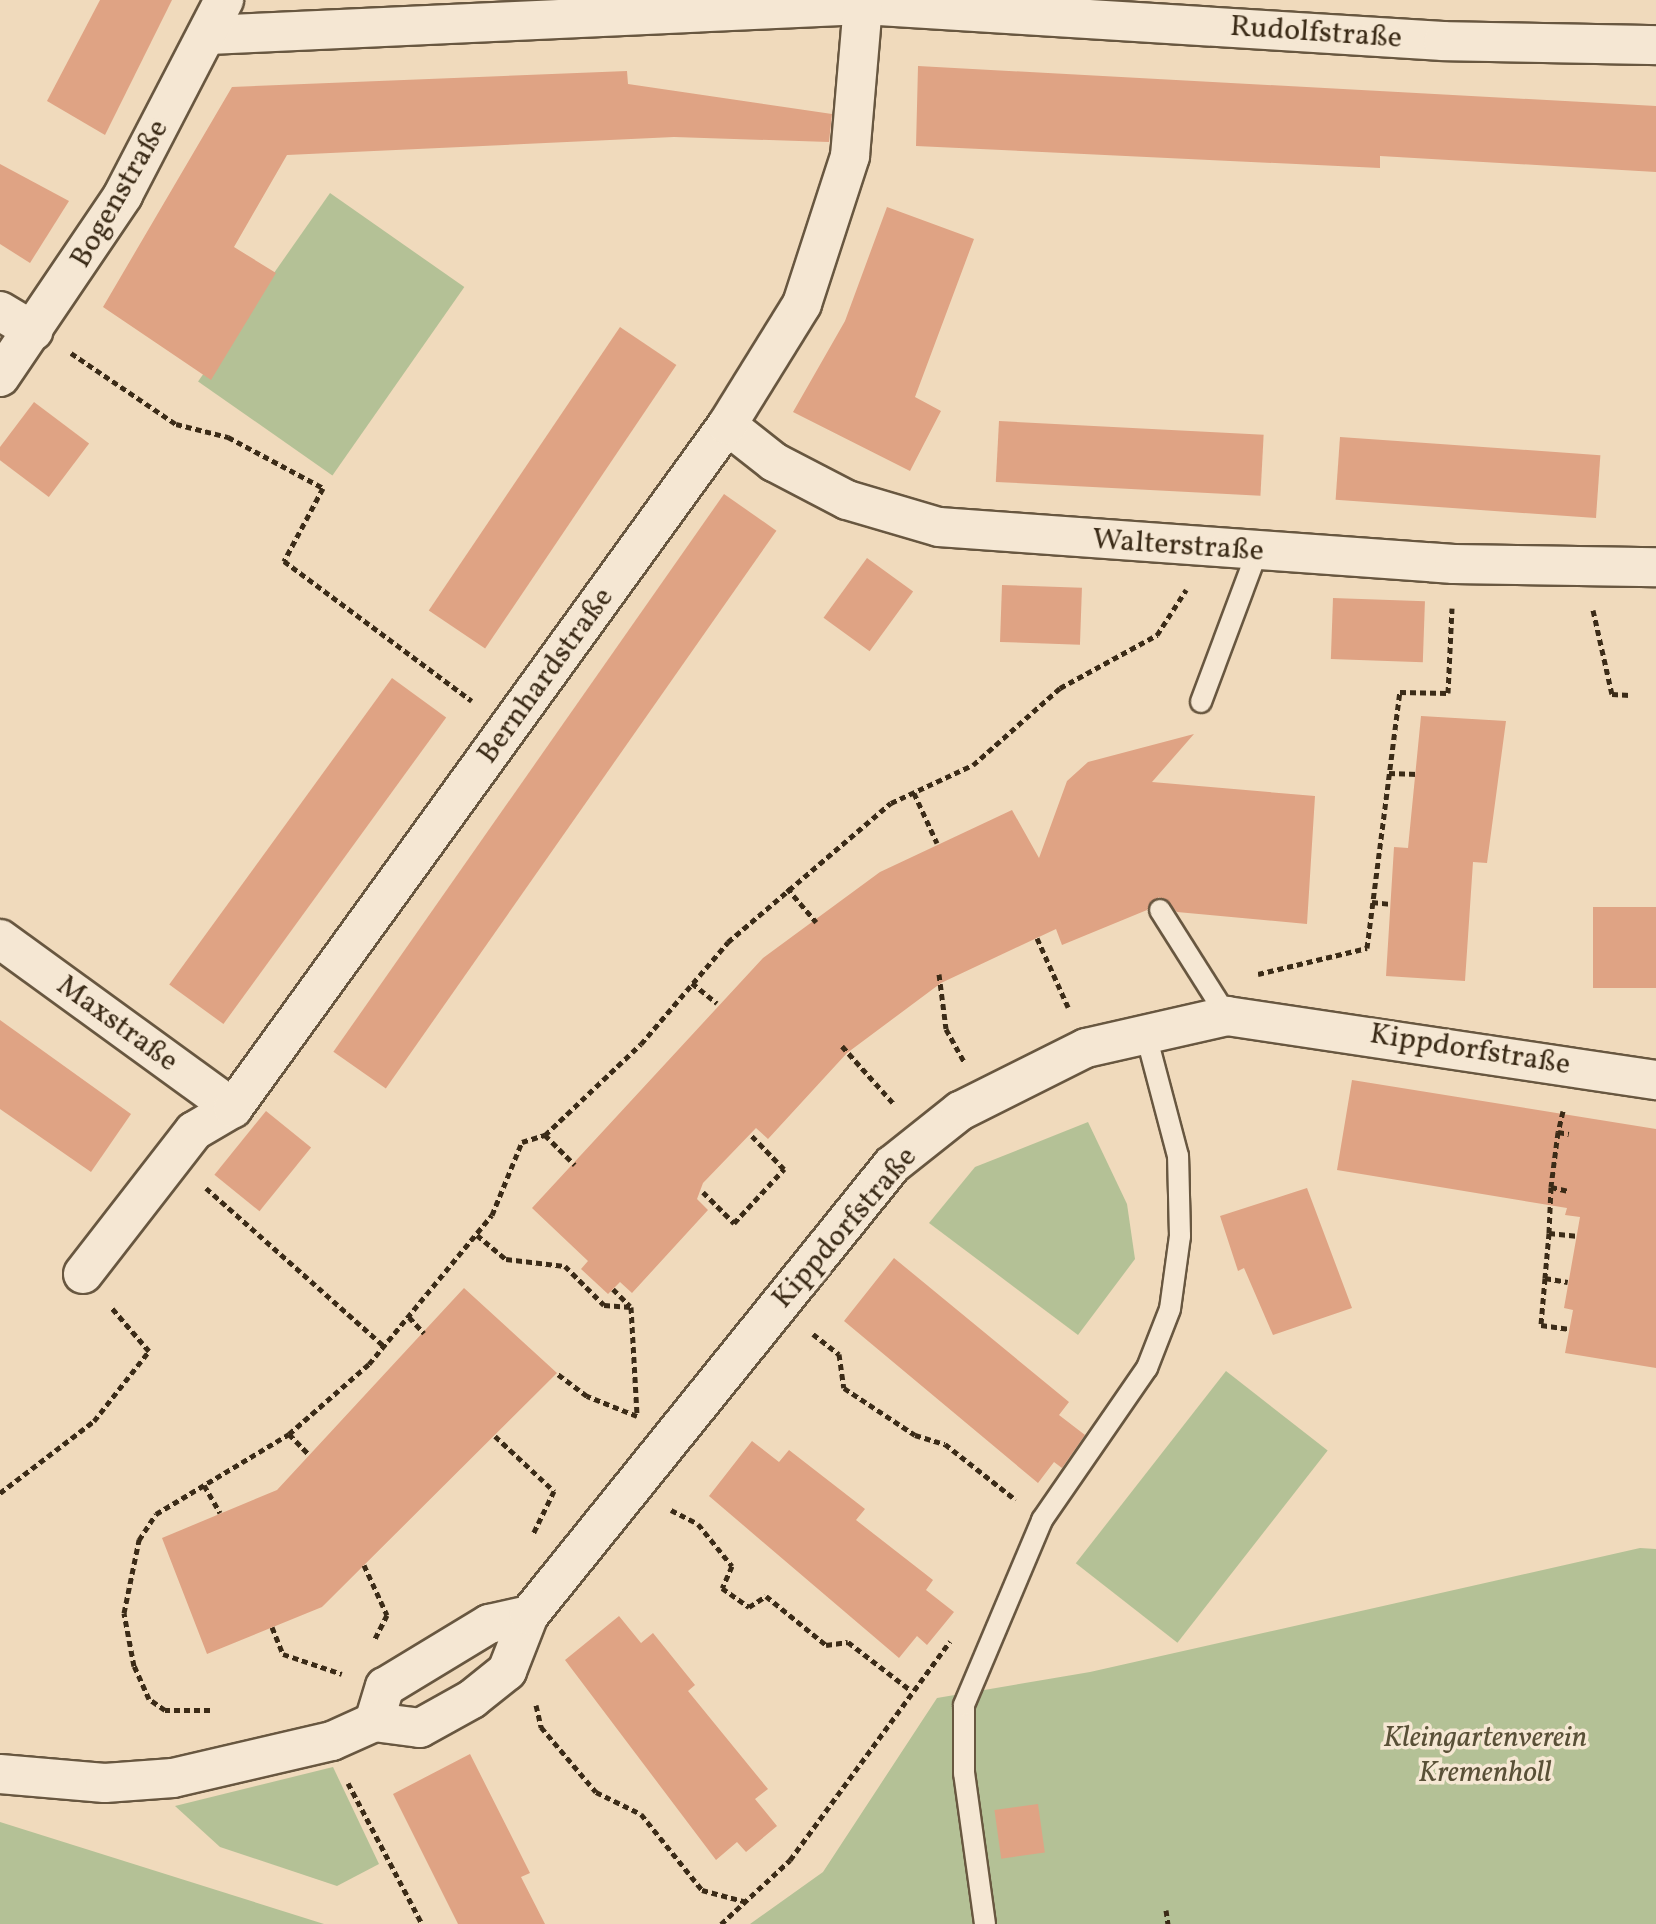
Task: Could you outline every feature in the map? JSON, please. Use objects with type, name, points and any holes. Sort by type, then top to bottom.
[{"type":"street","name":"Bogenstraße","points":[[0,377],[123,195],[209,35],[224,0]]},
{"type":"street","name":"Rudolfstraße","points":[[209,35],[863,5],[1443,41],[1656,45]]},
{"type":"street","name":"Bernhardstraße","points":[[83,1274],[194,1131],[233,1108],[727,425],[802,304],[832,228],[850,156],[863,5]]},
{"type":"street","points":[[0,311],[33,331]]},
{"type":"street","name":"Walterstraße","points":[[727,425],[774,462],[895,518],[1257,552],[1454,564],[1656,567]]},
{"type":"street","name":"Maxstraße","points":[[0,939],[233,1108]]},
{"type":"street","name":"Kippdorfstraße","points":[[507,1671],[529,1615],[892,1165],[985,1096],[1086,1048],[1145,1031],[1227,1016],[1656,1080]]},
{"type":"street","points":[[374,1722],[385,1687],[489,1624],[529,1615]]},
{"type":"street","points":[[0,1774],[105,1783],[173,1778],[332,1741],[374,1722],[420,1728],[507,1671]]},
{"type":"lane","points":[[1201,702],[1257,552]]},
{"type":"lane","points":[[1160,910],[1227,1016]]},
{"type":"lane","points":[[985,1924],[964,1773],[964,1705],[999,1612],[1042,1520],[1147,1368],[1170,1309],[1180,1236],[1178,1156],[1145,1031]]},
{"type":"path","points":[[33,331],[176,424],[228,437],[323,488],[284,561],[508,727]]},
{"type":"path","points":[[210,1710],[165,1710],[149,1699],[124,1613],[139,1540],[156,1514],[289,1434],[385,1346],[477,1235],[522,1142],[545,1135],[787,888],[853,831],[914,792],[973,765],[1060,688],[1157,635],[1213,549]]},
{"type":"path","points":[[1245,977],[1367,948],[1400,692],[1448,693],[1454,564]]},
{"type":"path","points":[[1583,566],[1612,694],[1630,695]]},
{"type":"path","points":[[1389,773],[1418,774]]},
{"type":"path","points":[[914,792],[937,843]]},
{"type":"path","points":[[787,888],[816,922]]},
{"type":"path","points":[[1372,902],[1390,904]]},
{"type":"path","points":[[1037,938],[1086,1048]]},
{"type":"path","points":[[939,974],[946,1029],[985,1096]]},
{"type":"path","points":[[692,983],[717,1003]]},
{"type":"path","points":[[842,1046],[926,1138]]},
{"type":"path","points":[[1563,1110],[1551,1187],[1541,1325],[1570,1329]]},
{"type":"path","points":[[1558,1132],[1569,1134]]},
{"type":"path","points":[[703,1192],[734,1223],[784,1169],[750,1134]]},
{"type":"path","points":[[545,1135],[575,1165]]},
{"type":"path","points":[[172,1158],[385,1346]]},
{"type":"path","points":[[1551,1187],[1569,1191]]},
{"type":"path","points":[[1549,1233],[1576,1236]]},
{"type":"path","points":[[477,1235],[506,1259],[565,1266],[604,1305],[631,1307]]},
{"type":"path","points":[[0,1493],[94,1421],[149,1351],[83,1274]]},
{"type":"path","points":[[1545,1278],[1568,1282]]},
{"type":"path","points":[[557,1373],[587,1396],[637,1416],[631,1307],[613,1289]]},
{"type":"path","points":[[776,1306],[839,1354],[844,1388],[915,1435],[945,1444],[1042,1520]]},
{"type":"path","points":[[409,1317],[424,1333]]},
{"type":"path","points":[[289,1434],[309,1455]]},
{"type":"path","points":[[495,1436],[554,1491],[542,1517]]},
{"type":"path","points":[[635,1483],[698,1524],[732,1566],[722,1588],[749,1607],[766,1596],[826,1645],[848,1642],[909,1689]]},
{"type":"path","points":[[204,1485],[220,1513]]},
{"type":"path","points":[[364,1565],[387,1615]]},
{"type":"path","points":[[721,1924],[790,1860],[909,1689],[977,1614],[999,1612]]},
{"type":"path","points":[[272,1627],[283,1654],[355,1679]]},
{"type":"path","points":[[507,1671],[535,1700],[541,1727],[596,1792],[641,1814],[702,1890],[748,1902]]},
{"type":"path","points":[[332,1741],[422,1924]]},
{"type":"path","points":[[1166,1910],[1168,1924]]},
{"type":"green space","points":[[330,193],[464,287],[332,475],[198,381]]},
{"type":"green space","points":[[1088,1122],[1127,1204],[1135,1259],[1078,1335],[929,1223],[975,1167]]},
{"type":"green space","points":[[1226,1371],[1328,1450],[1177,1643],[1076,1563]]},
{"type":"green space","name":"Kleingartenverein Kremenholl","points":[[1640,1548],[1656,1549],[1656,1924],[750,1924],[823,1872],[937,1698],[1090,1672]]},
{"type":"green space","points":[[333,1767],[379,1864],[337,1886],[220,1847],[175,1806]]},
{"type":"green space","points":[[0,1822],[324,1924],[0,1924]]},
{"type":"building","points":[[100,0],[172,0],[105,135],[47,101]]},
{"type":"building","points":[[918,66],[1656,106],[1656,172],[1380,156],[1380,168],[916,146]]},
{"type":"building","points":[[627,71],[628,84],[832,114],[829,142],[674,137],[287,155],[234,247],[276,273],[211,380],[103,307],[232,87]]},
{"type":"building","points":[[0,164],[69,201],[30,263],[0,244]]},
{"type":"building","points":[[887,207],[974,239],[915,397],[941,411],[910,471],[793,412],[845,321]]},
{"type":"building","points":[[620,327],[676,365],[485,649],[429,611]]},
{"type":"building","points":[[34,402],[89,444],[49,497],[0,460],[0,447]]},
{"type":"building","points":[[999,421],[1264,435],[1260,496],[996,482]]},
{"type":"building","points":[[1340,437],[1600,455],[1596,518],[1336,500]]},
{"type":"building","points":[[724,494],[776,531],[386,1089],[333,1052]]},
{"type":"building","points":[[867,558],[913,592],[870,651],[824,618]]},
{"type":"building","points":[[1002,585],[1082,588],[1080,645],[1000,642]]},
{"type":"building","points":[[1333,598],[1425,601],[1423,662],[1331,659]]},
{"type":"building","points":[[392,678],[446,717],[223,1024],[169,985]]},
{"type":"building","points":[[1421,716],[1506,721],[1487,863],[1473,862],[1465,981],[1386,976],[1394,847],[1408,848]]},
{"type":"building","points":[[1194,734],[1152,782],[1315,796],[1307,924],[1177,912],[1159,897],[1147,910],[1062,945],[1056,929],[941,983],[847,1053],[768,1139],[756,1128],[703,1183],[697,1199],[708,1210],[632,1293],[620,1282],[608,1294],[581,1269],[588,1261],[532,1208],[763,958],[880,872],[1012,810],[1039,858],[1067,781],[1088,762]]},
{"type":"building","points":[[1593,907],[1656,907],[1656,988],[1593,988]]},
{"type":"building","points":[[0,1020],[131,1114],[91,1172],[0,1109]]},
{"type":"building","points":[[1352,1080],[1656,1129],[1656,1368],[1565,1353],[1573,1310],[1564,1308],[1580,1217],[1565,1215],[1567,1208],[1337,1170]]},
{"type":"building","points":[[266,1111],[311,1148],[259,1211],[214,1175]]},
{"type":"building","points":[[1307,1188],[1352,1308],[1273,1335],[1244,1268],[1238,1271],[1220,1216]]},
{"type":"building","points":[[894,1258],[1069,1402],[1059,1415],[1085,1435],[1062,1468],[1054,1462],[1038,1483],[844,1321]]},
{"type":"building","points":[[464,1288],[557,1373],[322,1607],[207,1654],[162,1538],[277,1490]]},
{"type":"building","points":[[752,1441],[779,1462],[789,1450],[865,1509],[856,1520],[933,1580],[926,1590],[954,1612],[927,1645],[917,1636],[899,1658],[709,1496]]},
{"type":"building","points":[[619,1616],[641,1643],[653,1633],[695,1685],[688,1691],[768,1789],[755,1799],[777,1826],[746,1852],[737,1842],[716,1860],[565,1660]]},
{"type":"building","points":[[470,1754],[530,1873],[521,1877],[545,1924],[458,1924],[393,1794]]},
{"type":"building","points":[[1038,1804],[1045,1853],[1001,1859],[994,1810]]}]
